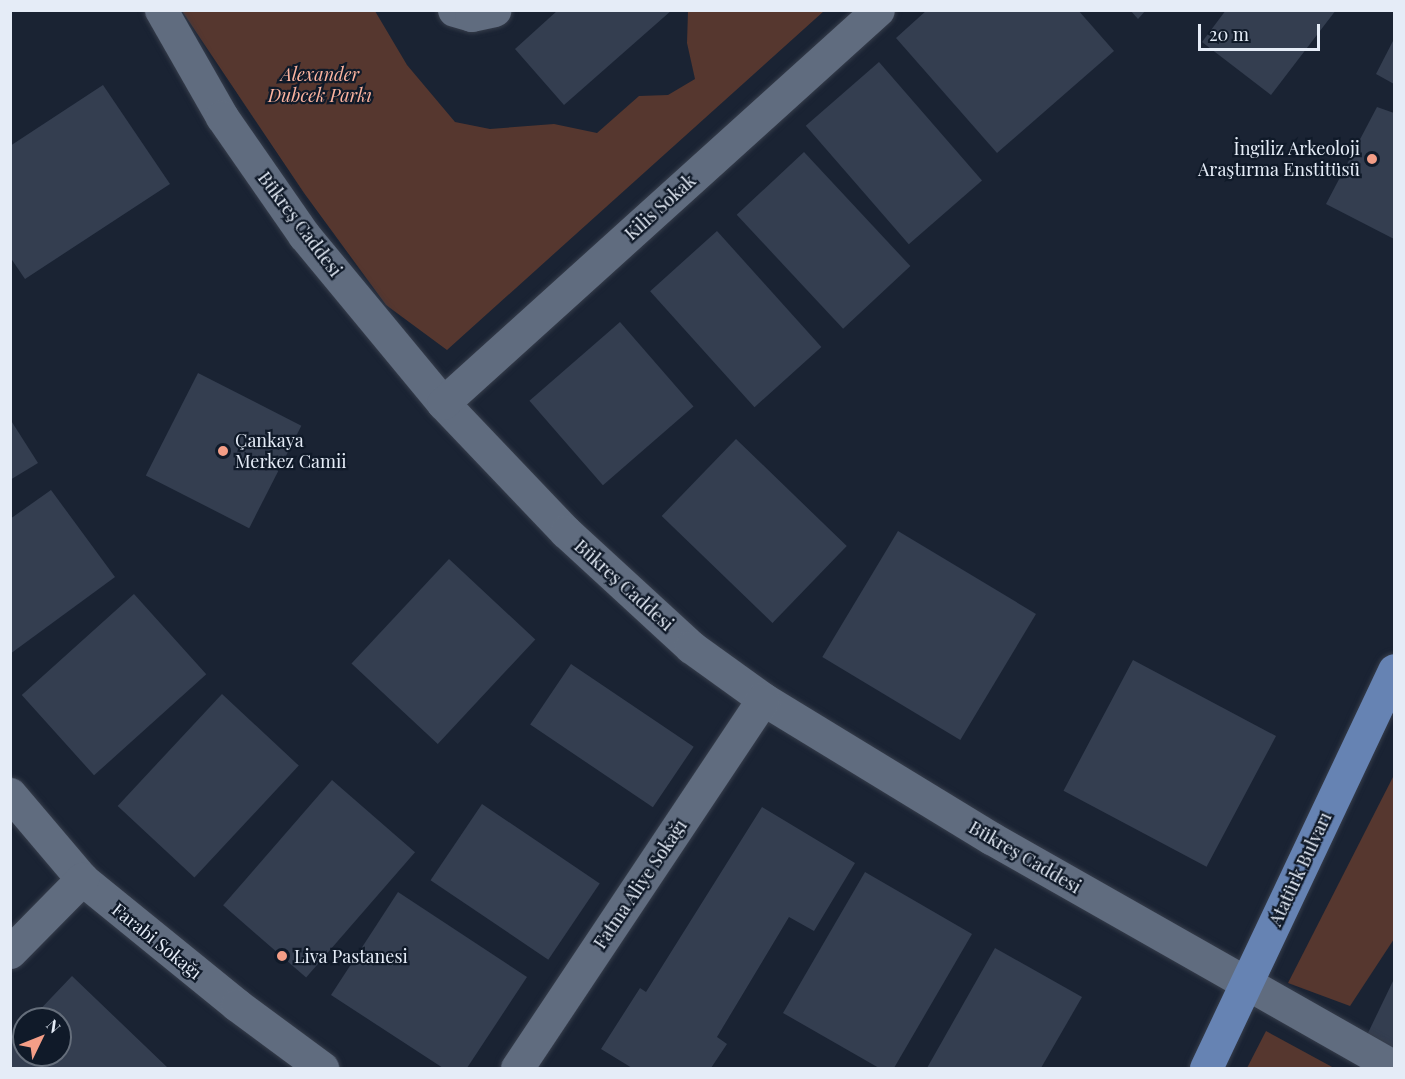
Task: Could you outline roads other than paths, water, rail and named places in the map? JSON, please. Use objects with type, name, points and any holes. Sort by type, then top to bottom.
[{"type":"main road","name":"Atatürk Bulvarı","points":[[1206,1068],[1395,670]]},
{"type":"street","name":"Bükreş Caddesi","points":[[161,10],[222,117],[304,235],[443,403],[566,532],[691,646],[763,699],[991,838],[1395,1067]]},
{"type":"street","points":[[454,10],[471,15],[494,10]]},
{"type":"street","name":"Kilis Sokak","points":[[443,403],[878,10]]},
{"type":"street","name":"Fatma Aliye Sokağı","points":[[517,1068],[763,699]]},
{"type":"street","name":"Farabi Sokağı","points":[[10,795],[82,879],[237,1005],[322,1068]]},
{"type":"street","points":[[10,952],[82,879]]},
{"type":"place","name":"İngiliz Arkeoloji Araştırma Enstitüsü","points":[[1372,159]]},
{"type":"place","name":"Çankaya Merkez Camii","points":[[223,451]]},
{"type":"place","name":"Liva Pastanesi","points":[[282,956]]},
{"type":"park label","name":"Alexander Dubcek Parkı","points":[[320,85]]}]
